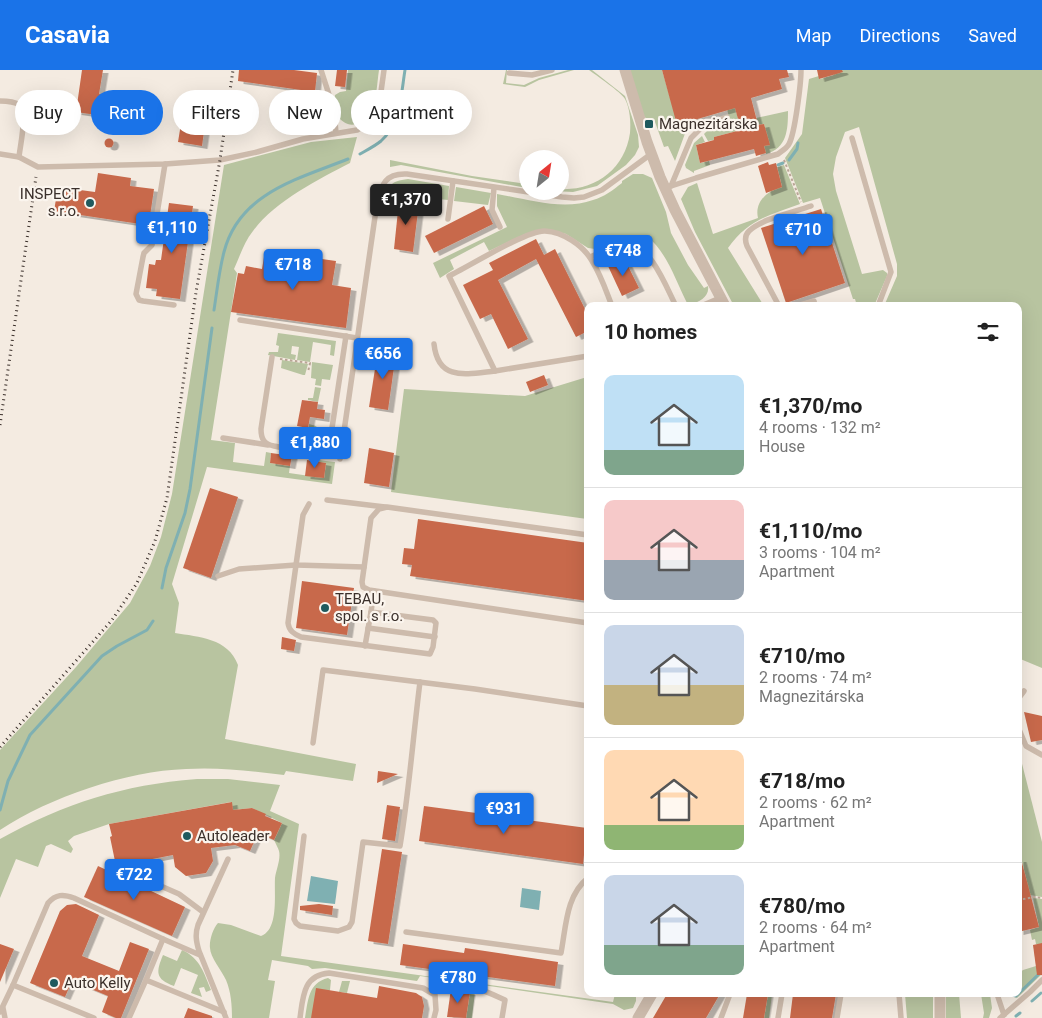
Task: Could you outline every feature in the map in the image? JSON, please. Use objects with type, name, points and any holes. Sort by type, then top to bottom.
[{"type":"street","points":[[625,70],[651,154],[723,302]]},
{"type":"street","points":[[638,1018],[650,997]]},
{"type":"street","points":[[940,997],[940,1018]]},
{"type":"lane","points":[[322,70],[328,90]]},
{"type":"lane","points":[[341,132],[364,127],[374,118],[379,106],[384,70]]},
{"type":"lane","points":[[509,73],[532,75],[552,70]]},
{"type":"lane","points":[[668,187],[781,152],[788,146],[792,135],[801,70]]},
{"type":"lane","points":[[0,101],[19,104],[23,110],[24,118],[19,157]]},
{"type":"lane","points":[[668,187],[691,138],[704,125],[727,117]]},
{"type":"lane","points":[[0,154],[19,157],[38,167],[165,164],[220,160],[325,135]]},
{"type":"lane","points":[[852,138],[891,272],[891,277],[880,302]]},
{"type":"lane","points":[[340,459],[377,203],[384,182],[394,175],[400,174],[544,196],[584,197],[602,190],[651,154]]},
{"type":"lane","points":[[165,164],[152,245],[144,253],[136,294],[143,301],[174,305]]},
{"type":"lane","points":[[448,219],[453,181]]},
{"type":"lane","points":[[494,188],[492,210],[500,227]]},
{"type":"lane","points":[[777,302],[747,246],[746,237],[748,232],[760,224],[812,206]]},
{"type":"lane","points":[[495,371],[449,276],[520,239],[546,231],[571,240],[580,246],[590,257],[610,302]]},
{"type":"lane","points":[[590,257],[616,246],[637,245],[651,258],[674,302]]},
{"type":"lane","points":[[240,320],[357,338]]},
{"type":"lane","points":[[223,438],[314,452],[327,446],[330,441],[346,336]]},
{"type":"lane","points":[[434,344],[438,361],[442,367],[448,371],[460,374],[495,371],[584,357]]},
{"type":"lane","points":[[268,445],[261,436],[261,429],[272,358]]},
{"type":"lane","points":[[327,500],[584,534]]},
{"type":"lane","points":[[309,504],[303,515],[288,623],[291,632],[301,637],[430,654],[432,652],[436,626],[433,620],[371,612]]},
{"type":"lane","points":[[387,507],[379,509],[371,518],[362,582],[363,587],[374,591],[584,622]]},
{"type":"lane","points":[[218,576],[238,570],[296,565],[364,567]]},
{"type":"lane","points":[[366,646],[374,591]]},
{"type":"lane","points":[[368,628],[435,637]]},
{"type":"lane","points":[[313,743],[323,670],[584,705]]},
{"type":"lane","points":[[304,836],[294,919],[300,926],[338,931],[345,930],[352,922],[363,842],[400,846],[420,682]]},
{"type":"lane","points":[[1022,736],[1026,746],[1042,755]]},
{"type":"lane","points":[[225,1015],[196,943],[196,933],[228,859]]},
{"type":"lane","points":[[130,872],[179,894],[204,912]]},
{"type":"lane","points":[[406,932],[561,953],[572,898],[584,881]]},
{"type":"lane","points":[[5,1018],[2,1010],[48,903],[58,896],[65,895],[74,898],[201,955]]},
{"type":"lane","points":[[129,1018],[163,939]]},
{"type":"lane","points":[[300,1018],[304,991],[314,977],[329,973],[423,988],[435,995],[436,1010],[434,1018]]},
{"type":"lane","points":[[146,980],[225,1015]]},
{"type":"lane","points":[[998,997],[1002,1016],[1042,980]]},
{"type":"lane","points":[[430,991],[449,983],[474,987],[505,1000],[502,1018]]},
{"type":"lane","points":[[13,985],[94,1018]]},
{"type":"lane","points":[[721,1018],[729,997]]},
{"type":"lane","points":[[778,1018],[782,997]]},
{"type":"lane","points":[[837,1018],[840,997]]},
{"type":"lane","points":[[900,997],[901,1018]]},
{"type":"path","points":[[781,152],[804,209]]},
{"type":"path","points":[[272,358],[310,364],[308,372]]},
{"type":"path","points":[[1022,899],[1034,896],[1042,898]]},
{"type":"green space","points":[[348,70],[379,70],[376,90],[351,90],[351,125],[341,119],[341,92],[346,91]]},
{"type":"green space","points":[[506,70],[506,83],[524,85],[539,78],[574,70],[539,80],[525,87],[503,84]]},
{"type":"green space","points":[[589,70],[592,70],[625,96],[638,135],[639,147],[626,165],[597,186],[569,192],[569,189],[596,182],[606,175],[615,167],[627,146],[630,133],[628,107],[623,96]]},
{"type":"green space","points":[[629,70],[662,70],[678,125],[685,123],[687,128],[675,161],[668,146],[664,147],[655,122],[649,122],[644,116]]},
{"type":"green space","points":[[833,70],[1042,70],[1042,668],[1022,660],[1022,302],[886,302],[897,276],[897,264],[859,127],[845,132],[836,157],[833,174],[836,191],[862,274],[883,270],[887,273],[887,276],[876,302],[856,302],[853,299],[820,198],[803,203],[785,158],[802,134],[809,79],[819,76],[820,79],[834,75]]},
{"type":"green space","points":[[734,103],[741,130],[714,137],[714,140],[708,141],[704,134],[712,126],[730,121],[726,105]]},
{"type":"green space","points":[[788,111],[787,131],[782,143],[766,154],[764,146],[769,145],[764,124],[758,125],[756,118]]},
{"type":"green space","points":[[702,136],[705,142],[696,145],[700,163],[709,161],[710,165],[694,171],[694,173],[686,168],[685,165],[694,143]]},
{"type":"green space","points":[[357,137],[350,163],[311,184],[273,210],[262,220],[245,244],[234,269],[237,273],[211,440],[235,443],[233,462],[264,466],[266,452],[271,453],[270,463],[290,466],[289,473],[324,478],[326,463],[316,462],[317,460],[335,462],[332,484],[207,467],[172,584],[179,603],[175,633],[212,640],[220,644],[233,656],[238,665],[225,739],[356,764],[353,781],[286,771],[284,775],[211,769],[163,771],[114,780],[89,788],[42,807],[0,830],[0,750],[76,667],[130,603],[150,566],[161,537],[172,494],[224,165],[311,142]]},
{"type":"green space","points":[[390,160],[519,183],[519,187],[401,165],[390,167]]},
{"type":"green space","points":[[784,165],[800,204],[769,215],[751,225],[728,248],[762,302],[732,302],[695,232],[681,199],[688,187],[697,183],[713,234],[758,218],[757,212],[760,202],[772,191],[782,187],[777,167]]},
{"type":"green space","points":[[633,174],[643,174],[652,178],[666,212],[671,233],[688,265],[704,288],[708,286],[705,297],[697,302],[687,302],[666,259],[648,237],[612,241],[595,249],[588,248],[566,234],[550,230],[525,234],[489,251],[484,242],[450,260],[454,269],[440,278],[433,263],[507,227],[497,206],[497,194],[519,198],[519,200],[570,204],[597,199],[622,183],[622,181]]},
{"type":"green space","points":[[408,179],[449,186],[448,200],[428,198],[427,204],[396,200],[396,198],[389,197],[388,205],[384,204],[386,193],[390,186],[397,181]]},
{"type":"green space","points":[[456,187],[491,193],[488,205],[454,201]]},
{"type":"green space","points":[[278,333],[336,341],[334,356],[330,355],[331,345],[313,342],[310,362],[297,360],[299,347],[292,346],[291,354],[296,355],[295,360],[268,355],[269,352],[278,352],[279,346],[276,345]]},
{"type":"green space","points":[[282,360],[308,364],[305,375],[281,368]]},
{"type":"green space","points":[[312,362],[333,365],[330,380],[322,379],[321,386],[315,385],[316,379],[311,378]]},
{"type":"green space","points":[[584,378],[584,519],[391,492],[404,389],[525,396]]},
{"type":"green space","points":[[315,387],[321,388],[318,402],[308,400],[308,398],[313,398]]},
{"type":"green space","points":[[309,424],[316,426],[322,435],[315,445],[306,445],[293,439],[307,439]]},
{"type":"green space","points":[[1022,764],[1042,842],[1042,897],[1030,895],[1022,862]]},
{"type":"green space","points":[[197,779],[228,779],[280,785],[270,811],[299,824],[281,956],[613,1002],[614,997],[636,997],[633,1008],[624,1010],[613,1004],[420,976],[417,981],[325,968],[312,969],[308,966],[272,960],[268,980],[275,981],[269,1018],[232,1018],[229,989],[212,956],[210,948],[211,938],[218,923],[231,925],[261,936],[271,927],[274,911],[275,878],[279,857],[279,851],[274,840],[282,823],[252,808],[233,810],[231,802],[109,824],[74,836],[68,841],[73,849],[71,853],[51,844],[46,846],[38,867],[16,859],[0,898],[0,839],[48,815],[95,798],[119,791]]},
{"type":"green space","points":[[1033,898],[1042,899],[1042,945],[1036,944],[1035,939],[1032,940],[1030,930],[1039,927]]},
{"type":"green space","points":[[182,950],[193,957],[201,967],[206,978],[211,990],[206,992],[204,987],[199,988],[202,997],[191,993],[198,975],[181,968],[174,986],[160,978],[158,970],[163,955],[177,961]]},
{"type":"green space","points":[[1036,966],[1042,974],[1022,993],[1022,971]]},
{"type":"green space","points":[[328,978],[331,980],[330,990],[311,1018],[305,1018],[308,999],[313,988],[321,980]]},
{"type":"green space","points":[[342,981],[350,981],[347,993],[339,992]]},
{"type":"green space","points":[[452,987],[475,991],[472,1018],[466,1018],[470,992],[451,989]]},
{"type":"green space","points":[[768,997],[772,997],[769,1018],[764,1018]]},
{"type":"green space","points":[[905,997],[933,997],[933,1018],[907,1018]]},
{"type":"green space","points":[[946,997],[959,997],[961,1018],[946,1018]]},
{"type":"green space","points":[[981,997],[990,997],[992,1008],[989,1018],[983,1018]]},
{"type":"water","points":[[311,876],[338,881],[335,904],[307,901]]},
{"type":"water","points":[[522,888],[541,891],[539,910],[520,907]]},
{"type":"building","points":[[82,70],[103,70],[100,90],[91,90],[91,114],[81,113],[81,90],[79,90]]},
{"type":"building","points":[[239,70],[294,70],[317,73],[315,90],[301,90],[238,81]]},
{"type":"building","points":[[337,70],[347,70],[345,87],[335,86]]},
{"type":"building","points":[[662,70],[787,70],[789,77],[779,79],[782,89],[751,98],[758,125],[764,124],[770,145],[764,146],[766,153],[756,156],[754,149],[700,163],[696,145],[714,140],[714,137],[741,130],[735,108],[677,125]]},
{"type":"building","points":[[817,70],[842,70],[843,72],[819,79]]},
{"type":"building","points":[[179,135],[204,135],[202,146],[178,142]]},
{"type":"building","points":[[109,139],[113,143],[109,147],[105,143]]},
{"type":"building","points":[[768,162],[769,165],[776,163],[782,187],[766,193],[758,166]]},
{"type":"building","points":[[98,173],[131,178],[130,186],[154,189],[147,237],[138,235],[140,224],[54,211],[58,187],[95,192]]},
{"type":"building","points":[[399,201],[419,203],[413,252],[394,249]]},
{"type":"building","points":[[169,203],[193,206],[180,299],[156,296],[157,289],[146,288],[149,264],[155,265],[156,260],[161,260]]},
{"type":"building","points":[[484,206],[493,224],[434,253],[425,236]]},
{"type":"building","points":[[821,209],[845,283],[786,302],[761,228]]},
{"type":"building","points":[[536,239],[544,255],[555,249],[584,307],[584,333],[576,337],[536,259],[498,280],[528,339],[508,349],[491,314],[480,319],[463,285],[493,270],[489,263]]},
{"type":"building","points":[[265,251],[336,261],[332,285],[351,288],[346,328],[231,312],[238,273],[244,274],[246,266],[262,269]]},
{"type":"building","points":[[624,258],[639,288],[622,296],[608,266]]},
{"type":"building","points":[[378,350],[396,353],[388,410],[369,407]]},
{"type":"building","points":[[544,375],[548,385],[530,392],[526,382]]},
{"type":"building","points":[[302,400],[318,402],[317,409],[325,410],[324,419],[310,417],[308,428],[297,426]]},
{"type":"building","points":[[369,448],[394,453],[389,487],[364,483]]},
{"type":"building","points":[[271,453],[292,456],[290,466],[270,463]]},
{"type":"building","points":[[307,460],[326,463],[324,478],[305,476]]},
{"type":"building","points":[[210,488],[238,497],[211,578],[183,568]]},
{"type":"building","points":[[418,519],[584,542],[584,600],[410,576],[412,565],[402,564],[404,548],[414,549]]},
{"type":"building","points":[[302,581],[354,588],[347,635],[296,628]]},
{"type":"building","points":[[282,637],[296,640],[294,651],[281,649]]},
{"type":"building","points":[[1024,712],[1042,716],[1042,740],[1031,742]]},
{"type":"building","points":[[378,771],[398,774],[377,783]]},
{"type":"building","points":[[232,802],[233,810],[252,808],[282,823],[274,840],[258,833],[250,851],[235,845],[211,848],[213,861],[206,873],[186,876],[175,867],[173,855],[116,866],[109,824]]},
{"type":"building","points":[[387,805],[400,807],[395,841],[382,839]]},
{"type":"building","points":[[424,806],[584,828],[583,864],[419,841]]},
{"type":"building","points":[[382,849],[402,852],[388,944],[368,941]]},
{"type":"building","points":[[1022,863],[1039,927],[1022,931]]},
{"type":"building","points":[[98,866],[185,907],[172,936],[84,897]]},
{"type":"building","points":[[76,904],[99,915],[82,956],[119,971],[130,942],[149,949],[121,1018],[116,1018],[102,1012],[108,996],[72,981],[65,997],[30,983],[60,911],[67,905]]},
{"type":"building","points":[[319,904],[333,906],[332,915],[300,910],[300,906]]},
{"type":"building","points":[[1042,943],[1042,975],[1037,975],[1033,945]]},
{"type":"building","points":[[0,944],[14,949],[0,982]]},
{"type":"building","points":[[403,944],[464,953],[465,948],[558,962],[555,986],[400,965]]},
{"type":"building","points":[[379,986],[416,993],[422,997],[424,1006],[422,1018],[311,1018],[316,988],[377,998]]},
{"type":"building","points":[[451,989],[470,992],[466,1018],[447,1017]]},
{"type":"building","points":[[665,997],[718,997],[706,1018],[653,1018]]},
{"type":"building","points":[[746,997],[768,997],[764,1018],[743,1018]]},
{"type":"building","points":[[793,997],[836,997],[832,1018],[790,1018]]},
{"type":"building","points":[[188,1008],[212,1016],[212,1018],[184,1018]]},
{"type":"waterway","points":[[360,154],[381,141],[393,126],[399,108],[405,70]]},
{"type":"waterway","points":[[789,160],[797,149],[798,143]]},
{"type":"waterway","points":[[214,310],[224,252],[232,232],[243,215],[273,191],[348,159]]},
{"type":"waterway","points":[[778,165],[783,163]]},
{"type":"waterway","points":[[162,588],[166,568],[185,513],[190,489],[212,328]]},
{"type":"waterway","points":[[0,810],[8,781],[30,735],[102,656],[147,630],[153,621]]},
{"type":"waterway","points":[[1022,990],[1042,971]]},
{"type":"waterway","points":[[1032,1001],[1041,993]]},
{"type":"waterway","points":[[1016,1016],[1020,1013]]},
{"type":"railway","points":[[0,747],[112,620],[137,583],[155,541],[167,498],[196,292],[220,160],[233,70]]},
{"type":"railway","points":[[0,425],[36,177]]},
{"type":"place","name":"Magnezitárska","points":[[649,124]]},
{"type":"place","name":"INSPECT s.r.o.","points":[[90,203]]},
{"type":"place","name":"TEBAU, spol. s r.o.","points":[[325,608]]},
{"type":"place","name":"Autoleader","points":[[187,836]]},
{"type":"place","name":"Auto Kelly","points":[[54,983]]}]
